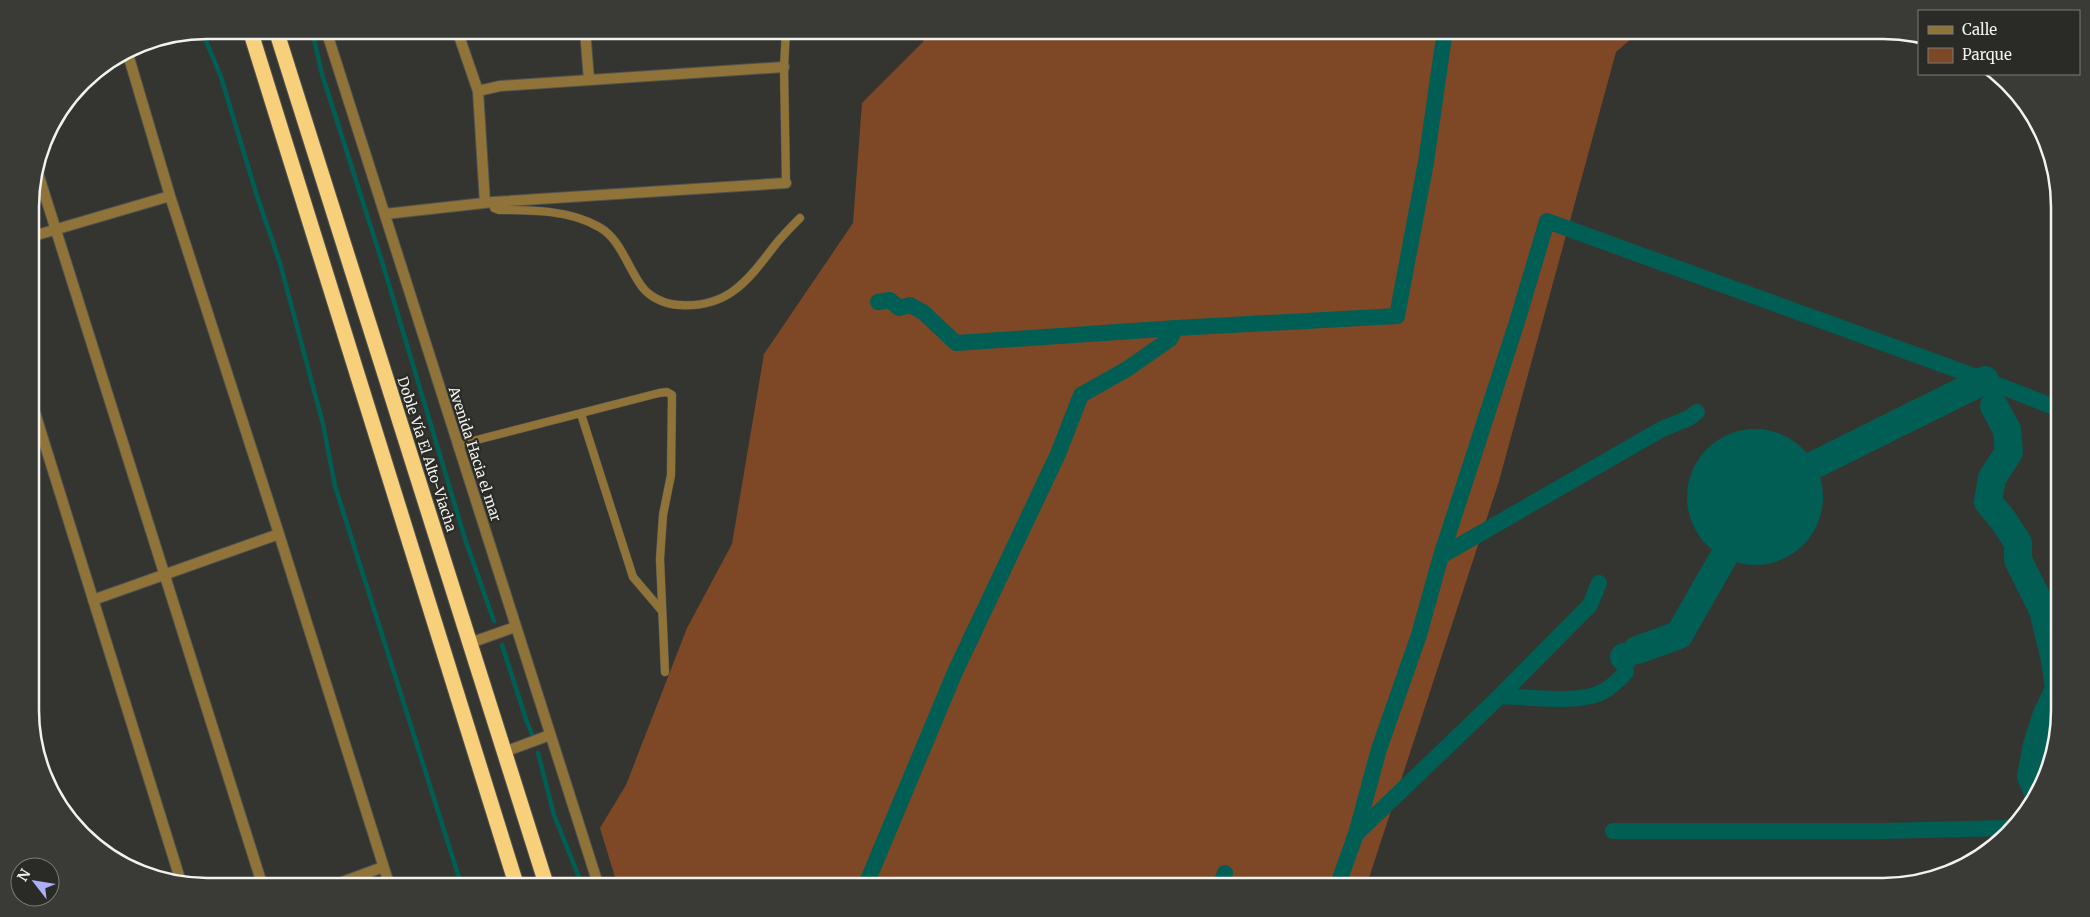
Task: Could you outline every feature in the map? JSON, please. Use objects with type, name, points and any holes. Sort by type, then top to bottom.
[{"type":"highway","points":[[253,39],[514,878]]},
{"type":"highway","name":"Doble Vía El Alto-Viacha","points":[[279,39],[544,878]]},
{"type":"street","name":"Avenida Hacia el mar","points":[[329,39],[596,878]]},
{"type":"street","points":[[460,39],[478,90],[489,202]]},
{"type":"street","points":[[586,39],[589,80]]},
{"type":"street","points":[[129,58],[170,196],[280,534],[387,878]]},
{"type":"street","points":[[478,90],[500,86],[784,66]]},
{"type":"street","points":[[41,181],[260,878]]},
{"type":"street","points":[[385,214],[489,202],[786,183]]},
{"type":"street","points":[[39,235],[170,196]]},
{"type":"street","points":[[39,426],[179,876]]},
{"type":"street","points":[[93,600],[280,534]]},
{"type":"street","points":[[470,643],[516,627]]},
{"type":"street","points":[[504,752],[550,735]]},
{"type":"street","points":[[354,878],[383,867]]},
{"type":"lane","points":[[786,39],[784,66],[786,183]]},
{"type":"lane","points":[[489,202],[494,208],[499,210],[552,212],[580,219],[600,227],[615,240],[644,290],[672,305],[688,306],[711,303],[739,288],[757,270],[772,248],[800,218]]},
{"type":"lane","points":[[458,445],[659,393],[667,392],[672,395],[671,475],[663,515],[660,559],[665,672]]},
{"type":"lane","points":[[581,414],[633,577],[662,611]]},
{"type":"green space","points":[[924,39],[1631,39],[1616,52],[1499,481],[1369,878],[615,878],[600,828],[626,785],[687,628],[732,544],[764,354],[853,223],[862,103]]},
{"type":"water","points":[[1755,429],[1781,434],[1803,449],[1818,471],[1823,497],[1818,523],[1803,545],[1781,560],[1755,565],[1729,560],[1707,545],[1692,523],[1687,497],[1692,471],[1707,449],[1729,434]]},
{"type":"water","points":[[1624,643],[1634,647],[1638,657],[1634,667],[1624,671],[1614,667],[1610,657],[1614,647]]},
{"type":"waterway","points":[[205,39],[221,77],[257,196],[280,263],[323,424],[335,486],[459,878]]},
{"type":"waterway","points":[[314,39],[322,74],[384,268],[466,542],[494,621]]},
{"type":"waterway","points":[[878,302],[890,300],[899,308],[910,305],[923,312],[956,343],[1176,328],[1397,316],[1426,162],[1444,39]]},
{"type":"waterway","points":[[1356,834],[1379,749],[1419,635],[1441,556],[1517,322],[1547,221],[1985,380],[2051,406]]},
{"type":"waterway","points":[[869,878],[955,672],[1058,454],[1081,395],[1127,369],[1170,339],[1176,328]]},
{"type":"waterway","points":[[1814,465],[1985,380]]},
{"type":"waterway","points":[[1994,406],[2007,430],[2009,452],[1992,478],[1988,502],[2004,521],[2018,543],[2018,560],[2043,610],[2051,643]]},
{"type":"waterway","points":[[1441,556],[1662,429],[1689,418],[1697,412]]},
{"type":"waterway","points":[[1637,650],[1679,635],[1723,558]]},
{"type":"waterway","points":[[1500,696],[1590,605],[1599,583]]},
{"type":"waterway","points":[[502,645],[534,739]]},
{"type":"waterway","points":[[1340,878],[1356,834],[1500,696],[1553,699],[1592,696],[1609,688],[1626,672]]},
{"type":"waterway","points":[[2034,783],[2031,776],[2037,745],[2051,706]]},
{"type":"waterway","points":[[538,753],[554,815],[579,878]]},
{"type":"waterway","points":[[1613,831],[1882,831],[2003,828]]},
{"type":"waterway","points":[[1223,878],[1225,873]]}]
